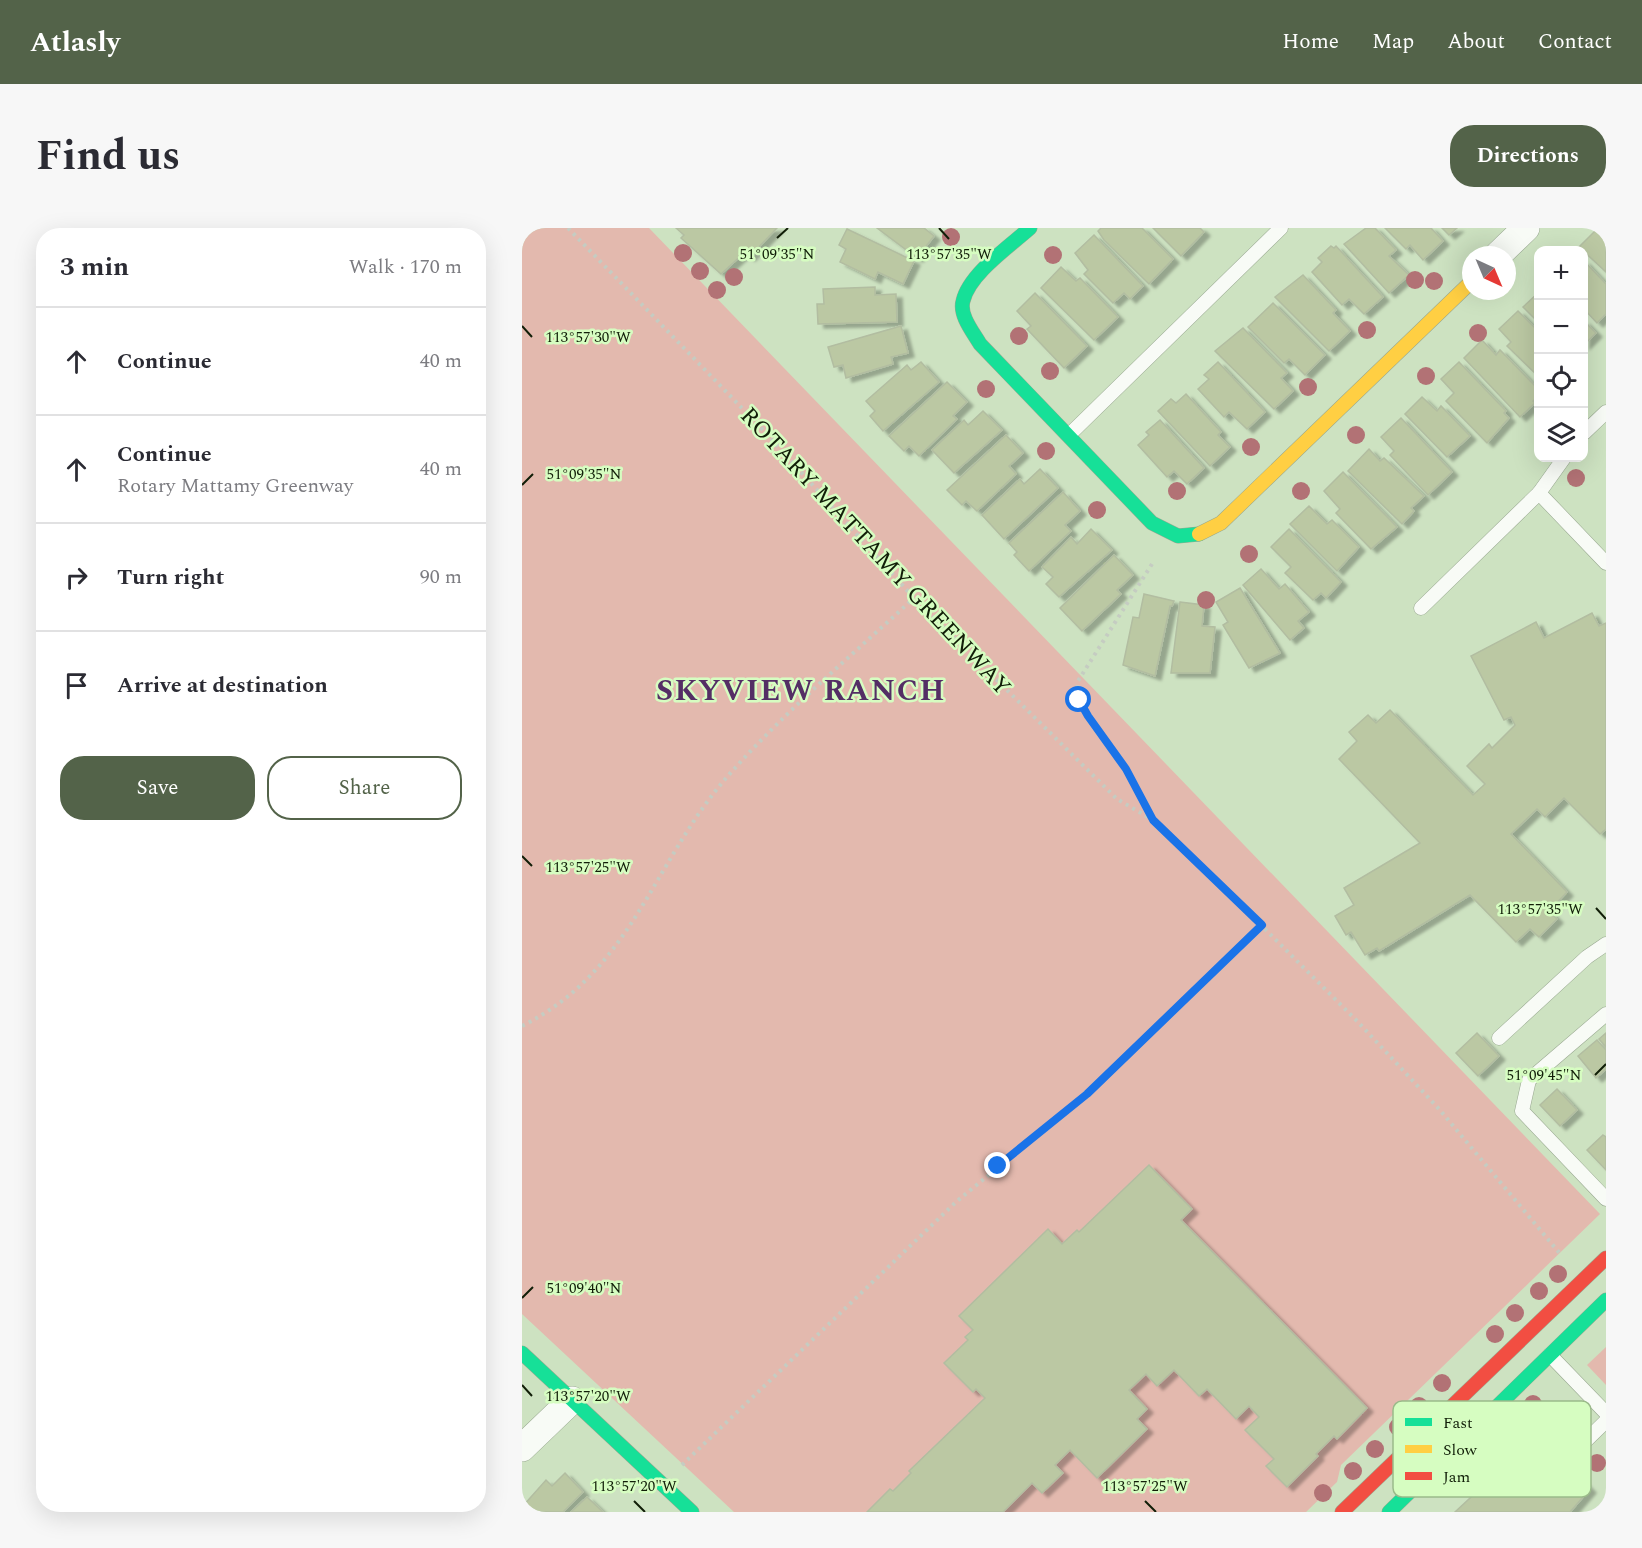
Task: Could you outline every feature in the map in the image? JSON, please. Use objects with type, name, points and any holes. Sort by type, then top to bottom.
[{"type":"street","points":[[1030,228],[975,278],[962,302],[966,322],[980,344],[1152,523],[1170,536],[1197,537],[1221,523],[1462,291]]},
{"type":"street","points":[[1507,246],[1526,228]]},
{"type":"street","points":[[1457,1401],[1606,1258]]},
{"type":"street","points":[[1503,1401],[1606,1300]]},
{"type":"street","points":[[522,1353],[692,1512]]},
{"type":"street","points":[[522,1448],[572,1400]]},
{"type":"street","points":[[1342,1512],[1393,1463]]},
{"type":"street","points":[[1389,1512],[1404,1497]]},
{"type":"lane","points":[[1069,435],[1281,228]]},
{"type":"lane","points":[[1588,429],[1606,412]]},
{"type":"lane","points":[[1421,608],[1539,493],[1561,462]]},
{"type":"lane","points":[[1539,493],[1606,563]]},
{"type":"lane","points":[[1499,1038],[1587,957],[1606,944]]},
{"type":"lane","points":[[1606,1014],[1529,1080],[1522,1111],[1606,1199]]},
{"type":"lane","points":[[1550,1355],[1606,1413]]},
{"type":"lane","points":[[1591,1436],[1606,1421]]},
{"type":"path","name":"ROTARY MATTAMY GREENWAY","points":[[568,228],[765,432],[914,598],[1117,799],[1153,820],[1262,925],[1439,1109],[1562,1256]]},
{"type":"path","points":[[1152,564],[1078,681],[1076,690],[1088,716],[1126,769],[1153,820]]},
{"type":"path","points":[[522,1026],[559,1006],[620,942],[699,814],[727,777],[818,687],[914,598]]},
{"type":"path","points":[[679,1467],[956,1203],[1087,1094],[1262,925]]},
{"type":"shaded area","points":[[522,228],[649,228],[1600,1214],[1407,1401],[1393,1401],[1393,1415],[1341,1465],[1337,1482],[1306,1512],[734,1512],[522,1314]]},
{"type":"shaded area","points":[[1606,1347],[1606,1385],[1587,1365]]},
{"type":"building","points":[[676,228],[777,228],[749,257],[745,252],[721,274],[681,238],[684,235]]},
{"type":"building","points":[[877,228],[924,228],[934,236],[917,258]]},
{"type":"building","points":[[1101,228],[1142,228],[1173,259],[1149,284],[1104,240],[1098,231]]},
{"type":"building","points":[[1153,228],[1200,228],[1204,232],[1181,256]]},
{"type":"building","points":[[1366,228],[1375,228],[1396,250],[1389,256],[1409,275],[1389,293],[1344,244]]},
{"type":"building","points":[[1385,228],[1431,228],[1443,241],[1423,260],[1410,245],[1406,249]]},
{"type":"building","points":[[1442,228],[1457,228],[1449,235]]},
{"type":"building","points":[[1598,228],[1606,237],[1606,272],[1588,255],[1588,246],[1580,246]]},
{"type":"building","points":[[847,229],[914,261],[903,284],[878,272],[875,279],[840,262],[846,249],[839,245]]},
{"type":"building","points":[[1094,235],[1143,286],[1130,299],[1124,293],[1113,303],[1084,274],[1088,270],[1075,253]]},
{"type":"building","points":[[1331,246],[1334,248],[1336,246],[1383,297],[1364,314],[1349,299],[1342,305],[1312,272],[1322,262],[1318,258]]},
{"type":"building","points":[[1588,265],[1606,284],[1606,314],[1597,323],[1588,313]]},
{"type":"building","points":[[1061,267],[1076,281],[1080,278],[1118,317],[1094,340],[1041,288]]},
{"type":"building","points":[[1303,275],[1336,310],[1333,313],[1350,331],[1329,351],[1275,297]]},
{"type":"building","points":[[875,287],[875,295],[896,294],[897,322],[818,324],[817,304],[824,304],[823,289]]},
{"type":"building","points":[[1035,293],[1087,346],[1064,368],[1027,329],[1031,326],[1017,311]]},
{"type":"building","points":[[1534,297],[1534,318],[1523,307]]},
{"type":"building","points":[[1273,303],[1325,355],[1305,375],[1289,359],[1284,363],[1248,327]]},
{"type":"building","points":[[1518,311],[1534,327],[1534,372],[1507,346],[1511,342],[1499,329]]},
{"type":"building","points":[[1588,325],[1596,333],[1588,341]]},
{"type":"building","points":[[901,326],[908,353],[891,357],[893,364],[846,378],[843,365],[834,367],[828,347]]},
{"type":"building","points":[[1243,328],[1287,373],[1281,378],[1293,391],[1274,409],[1215,351]]},
{"type":"building","points":[[1482,340],[1496,355],[1500,350],[1534,385],[1534,404],[1520,417],[1464,358]]},
{"type":"building","points":[[921,362],[939,382],[883,431],[870,416],[875,411],[866,401],[907,365],[911,370]]},
{"type":"building","points":[[1218,362],[1265,412],[1247,429],[1229,412],[1224,417],[1198,389],[1209,379],[1204,375]]},
{"type":"building","points":[[1459,362],[1506,411],[1504,413],[1509,418],[1487,443],[1446,401],[1454,393],[1441,379]]},
{"type":"building","points":[[947,382],[967,402],[953,416],[957,419],[919,456],[909,446],[904,451],[889,436]]},
{"type":"building","points":[[1186,394],[1221,432],[1218,435],[1230,447],[1210,466],[1158,411],[1171,399],[1176,403]]},
{"type":"building","points":[[1422,397],[1437,411],[1441,406],[1470,436],[1447,457],[1405,414]]},
{"type":"building","points":[[983,411],[1002,430],[954,473],[932,450],[964,420],[968,425]]},
{"type":"building","points":[[1401,418],[1452,472],[1428,495],[1390,455],[1394,451],[1381,437]]},
{"type":"building","points":[[1160,420],[1204,468],[1187,484],[1174,471],[1167,477],[1138,445],[1149,435],[1146,432]]},
{"type":"building","points":[[1006,435],[1023,453],[1009,466],[1016,474],[977,511],[966,501],[962,505],[947,490]]},
{"type":"building","points":[[1369,449],[1380,461],[1384,458],[1424,496],[1411,508],[1414,511],[1402,524],[1348,471]]},
{"type":"building","points":[[1040,469],[1058,488],[1004,539],[982,515],[1020,479],[1024,484]]},
{"type":"building","points":[[1343,472],[1397,527],[1371,549],[1336,513],[1340,509],[1324,491]]},
{"type":"building","points":[[1063,492],[1080,511],[1065,525],[1071,531],[1029,571],[1014,555],[1017,552],[1009,543]]},
{"type":"building","points":[[1309,506],[1327,524],[1332,520],[1359,547],[1337,571],[1290,524]]},
{"type":"building","points":[[1091,529],[1112,550],[1059,597],[1046,584],[1053,577],[1042,567],[1071,537],[1077,544]]},
{"type":"building","points":[[1289,529],[1341,582],[1326,598],[1321,593],[1313,600],[1285,573],[1291,567],[1271,547]]},
{"type":"building","points":[[1114,555],[1133,575],[1117,590],[1121,594],[1082,631],[1060,608]]},
{"type":"building","points":[[1261,569],[1279,589],[1285,584],[1309,612],[1298,621],[1304,628],[1290,640],[1243,585]]},
{"type":"building","points":[[1240,588],[1280,653],[1249,668],[1223,625],[1228,622],[1216,602]]},
{"type":"building","points":[[1144,594],[1174,601],[1170,606],[1155,676],[1123,665],[1133,617],[1139,618]]},
{"type":"building","points":[[1180,602],[1204,605],[1202,626],[1215,627],[1210,673],[1171,673]]},
{"type":"building","points":[[1592,613],[1599,626],[1606,623],[1606,829],[1600,834],[1564,798],[1545,817],[1537,809],[1511,834],[1567,892],[1549,911],[1557,919],[1539,937],[1530,929],[1516,942],[1470,895],[1379,951],[1377,948],[1365,955],[1351,932],[1346,935],[1335,916],[1354,905],[1344,888],[1420,843],[1339,759],[1357,741],[1349,732],[1368,715],[1376,723],[1390,710],[1473,795],[1485,784],[1467,766],[1489,744],[1492,748],[1515,725],[1511,717],[1504,720],[1471,656],[1536,622],[1544,638]]},
{"type":"building","points":[[1477,1033],[1499,1056],[1478,1076],[1456,1053]]},
{"type":"building","points":[[1606,1033],[1606,1047],[1599,1039]]},
{"type":"building","points":[[1597,1040],[1606,1050],[1606,1069],[1596,1078],[1578,1056]]},
{"type":"building","points":[[1557,1089],[1577,1110],[1560,1126],[1540,1105]]},
{"type":"building","points":[[1603,1135],[1606,1137],[1606,1170],[1587,1150]]},
{"type":"building","points":[[1149,1165],[1192,1209],[1181,1220],[1367,1408],[1337,1439],[1334,1436],[1287,1487],[1266,1466],[1274,1459],[1245,1430],[1259,1417],[1249,1406],[1236,1419],[1207,1389],[1199,1396],[1174,1370],[1157,1386],[1146,1374],[1129,1390],[1147,1409],[1137,1419],[1147,1429],[1097,1478],[1070,1450],[1055,1465],[1063,1473],[1042,1493],[1032,1483],[1003,1512],[867,1512],[890,1489],[893,1491],[911,1473],[909,1471],[985,1398],[976,1389],[973,1392],[944,1363],[968,1340],[965,1337],[973,1330],[959,1316],[1048,1229],[1062,1244],[1077,1230],[1079,1232]]},
{"type":"building","points":[[565,1473],[583,1492],[563,1512],[522,1512],[522,1507],[546,1480],[552,1486]]},
{"type":"building","points":[[587,1497],[603,1512],[571,1512]]},
{"type":"building","points":[[1471,1497],[1583,1497],[1570,1512],[1455,1512]]},
{"type":"traffic: fast","points":[[1030,228],[991,261],[973,281],[962,306],[967,323],[980,344],[1152,523],[1178,536],[1199,534]]},
{"type":"traffic: fast","points":[[1503,1401],[1606,1300]]},
{"type":"traffic: fast","points":[[522,1353],[692,1512]]},
{"type":"traffic: fast","points":[[1389,1512],[1404,1497]]},
{"type":"traffic: slow","points":[[1199,534],[1221,523],[1462,291]]},
{"type":"traffic: jam","points":[[1457,1401],[1606,1258]]},
{"type":"traffic: jam","points":[[1342,1512],[1393,1463]]},
{"type":"district","name":"SKYVIEW RANCH","points":[[801,690]]},
{"type":"route","points":[[998,1166],[1087,1094],[1262,925],[1153,820],[1126,769],[1079,700]]}]
